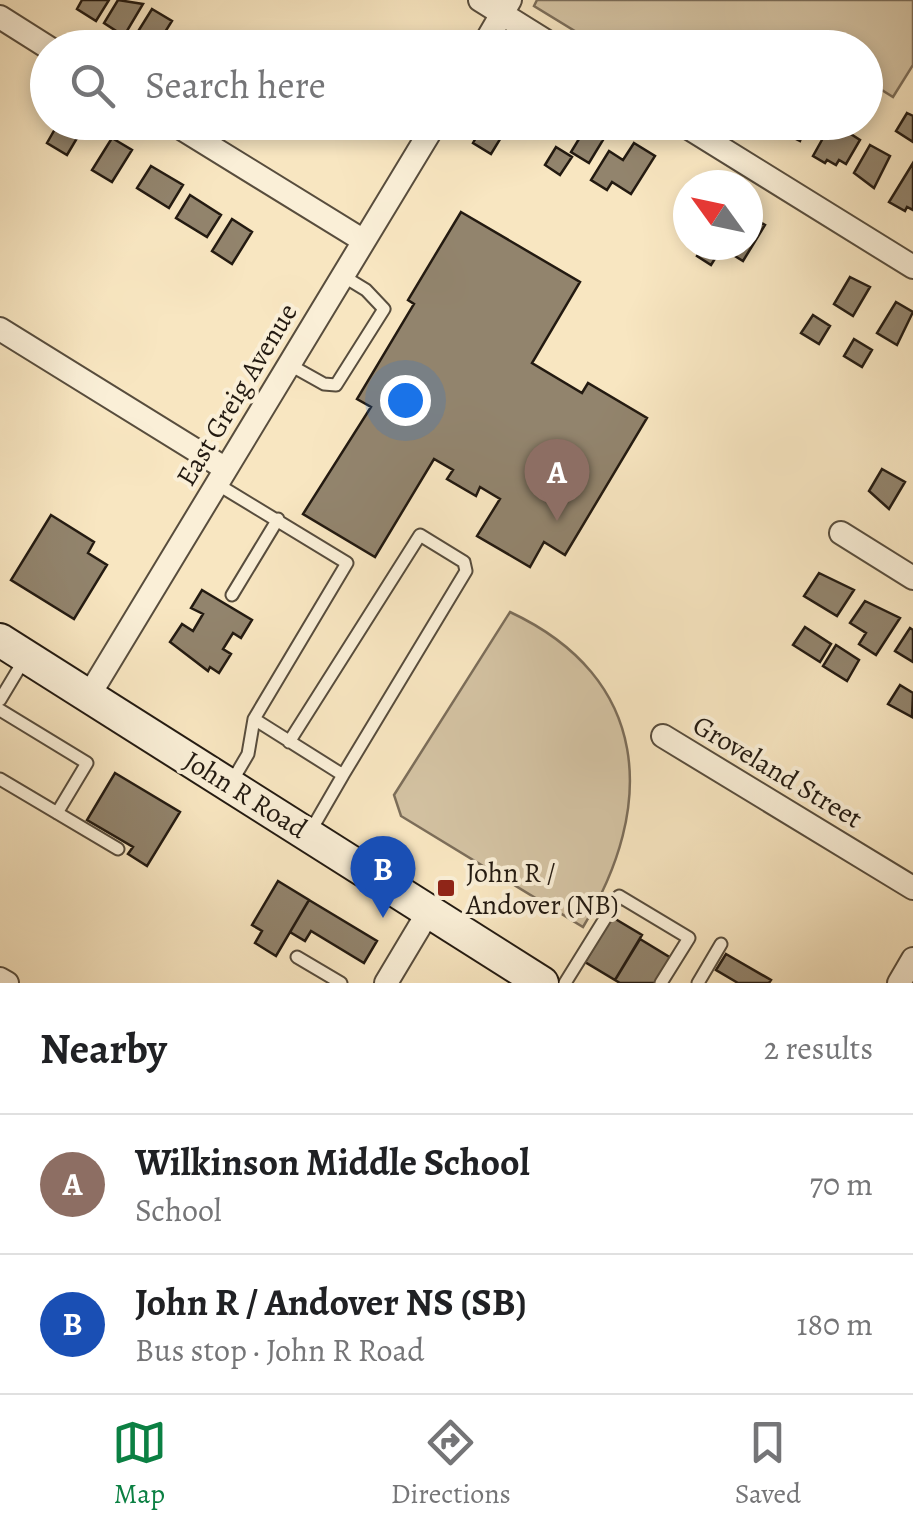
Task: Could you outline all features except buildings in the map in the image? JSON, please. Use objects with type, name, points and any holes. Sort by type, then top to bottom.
[{"type":"main road","name":"John R Road","points":[[13,648],[542,983]]},
{"type":"street","points":[[480,0],[506,7],[534,30]]},
{"type":"street","points":[[493,30],[506,7]]},
{"type":"street","points":[[0,17],[30,36]]},
{"type":"street","points":[[200,140],[364,241]]},
{"type":"street","name":"East Greig Avenue","points":[[88,697],[425,140]]},
{"type":"street","points":[[707,140],[913,266]]},
{"type":"street","points":[[0,329],[221,476]]},
{"type":"street","points":[[842,534],[913,578]]},
{"type":"street","name":"Groveland Street","points":[[664,736],[913,888]]},
{"type":"street","points":[[386,983],[429,911]]},
{"type":"street","points":[[898,983],[913,959]]},
{"type":"street","points":[[0,979],[7,983]]},
{"type":"lane","points":[[290,364],[324,384],[336,385],[384,310],[366,290],[343,276]]},
{"type":"lane","points":[[221,476],[278,520],[347,563],[254,719],[248,754],[231,784]]},
{"type":"lane","points":[[232,595],[278,520]]},
{"type":"lane","points":[[289,742],[414,536],[420,535],[464,562],[466,571],[310,834]]},
{"type":"lane","points":[[0,700],[13,648]]},
{"type":"lane","points":[[0,710],[87,763],[56,812]]},
{"type":"lane","points":[[254,719],[343,775]]},
{"type":"lane","points":[[0,779],[118,849]]},
{"type":"lane","points":[[565,983],[620,896],[689,938],[661,983]]},
{"type":"lane","points":[[698,983],[722,944]]},
{"type":"lane","points":[[297,957],[341,983]]},
{"type":"shaded area","points":[[537,0],[913,0],[913,65],[893,97],[883,91],[883,30],[573,30],[534,6]]},
{"type":"shaded area","points":[[510,612],[557,640],[591,672],[615,709],[627,749],[630,792],[623,836],[607,881],[583,927],[401,816],[394,795]]},
{"type":"place","name":"Wilkinson Middle School","points":[[557,521]]},
{"type":"place","name":"John R / Andover (NB)","points":[[446,888]]},
{"type":"place","name":"John R / Andover NS (SB)","points":[[383,918]]}]
